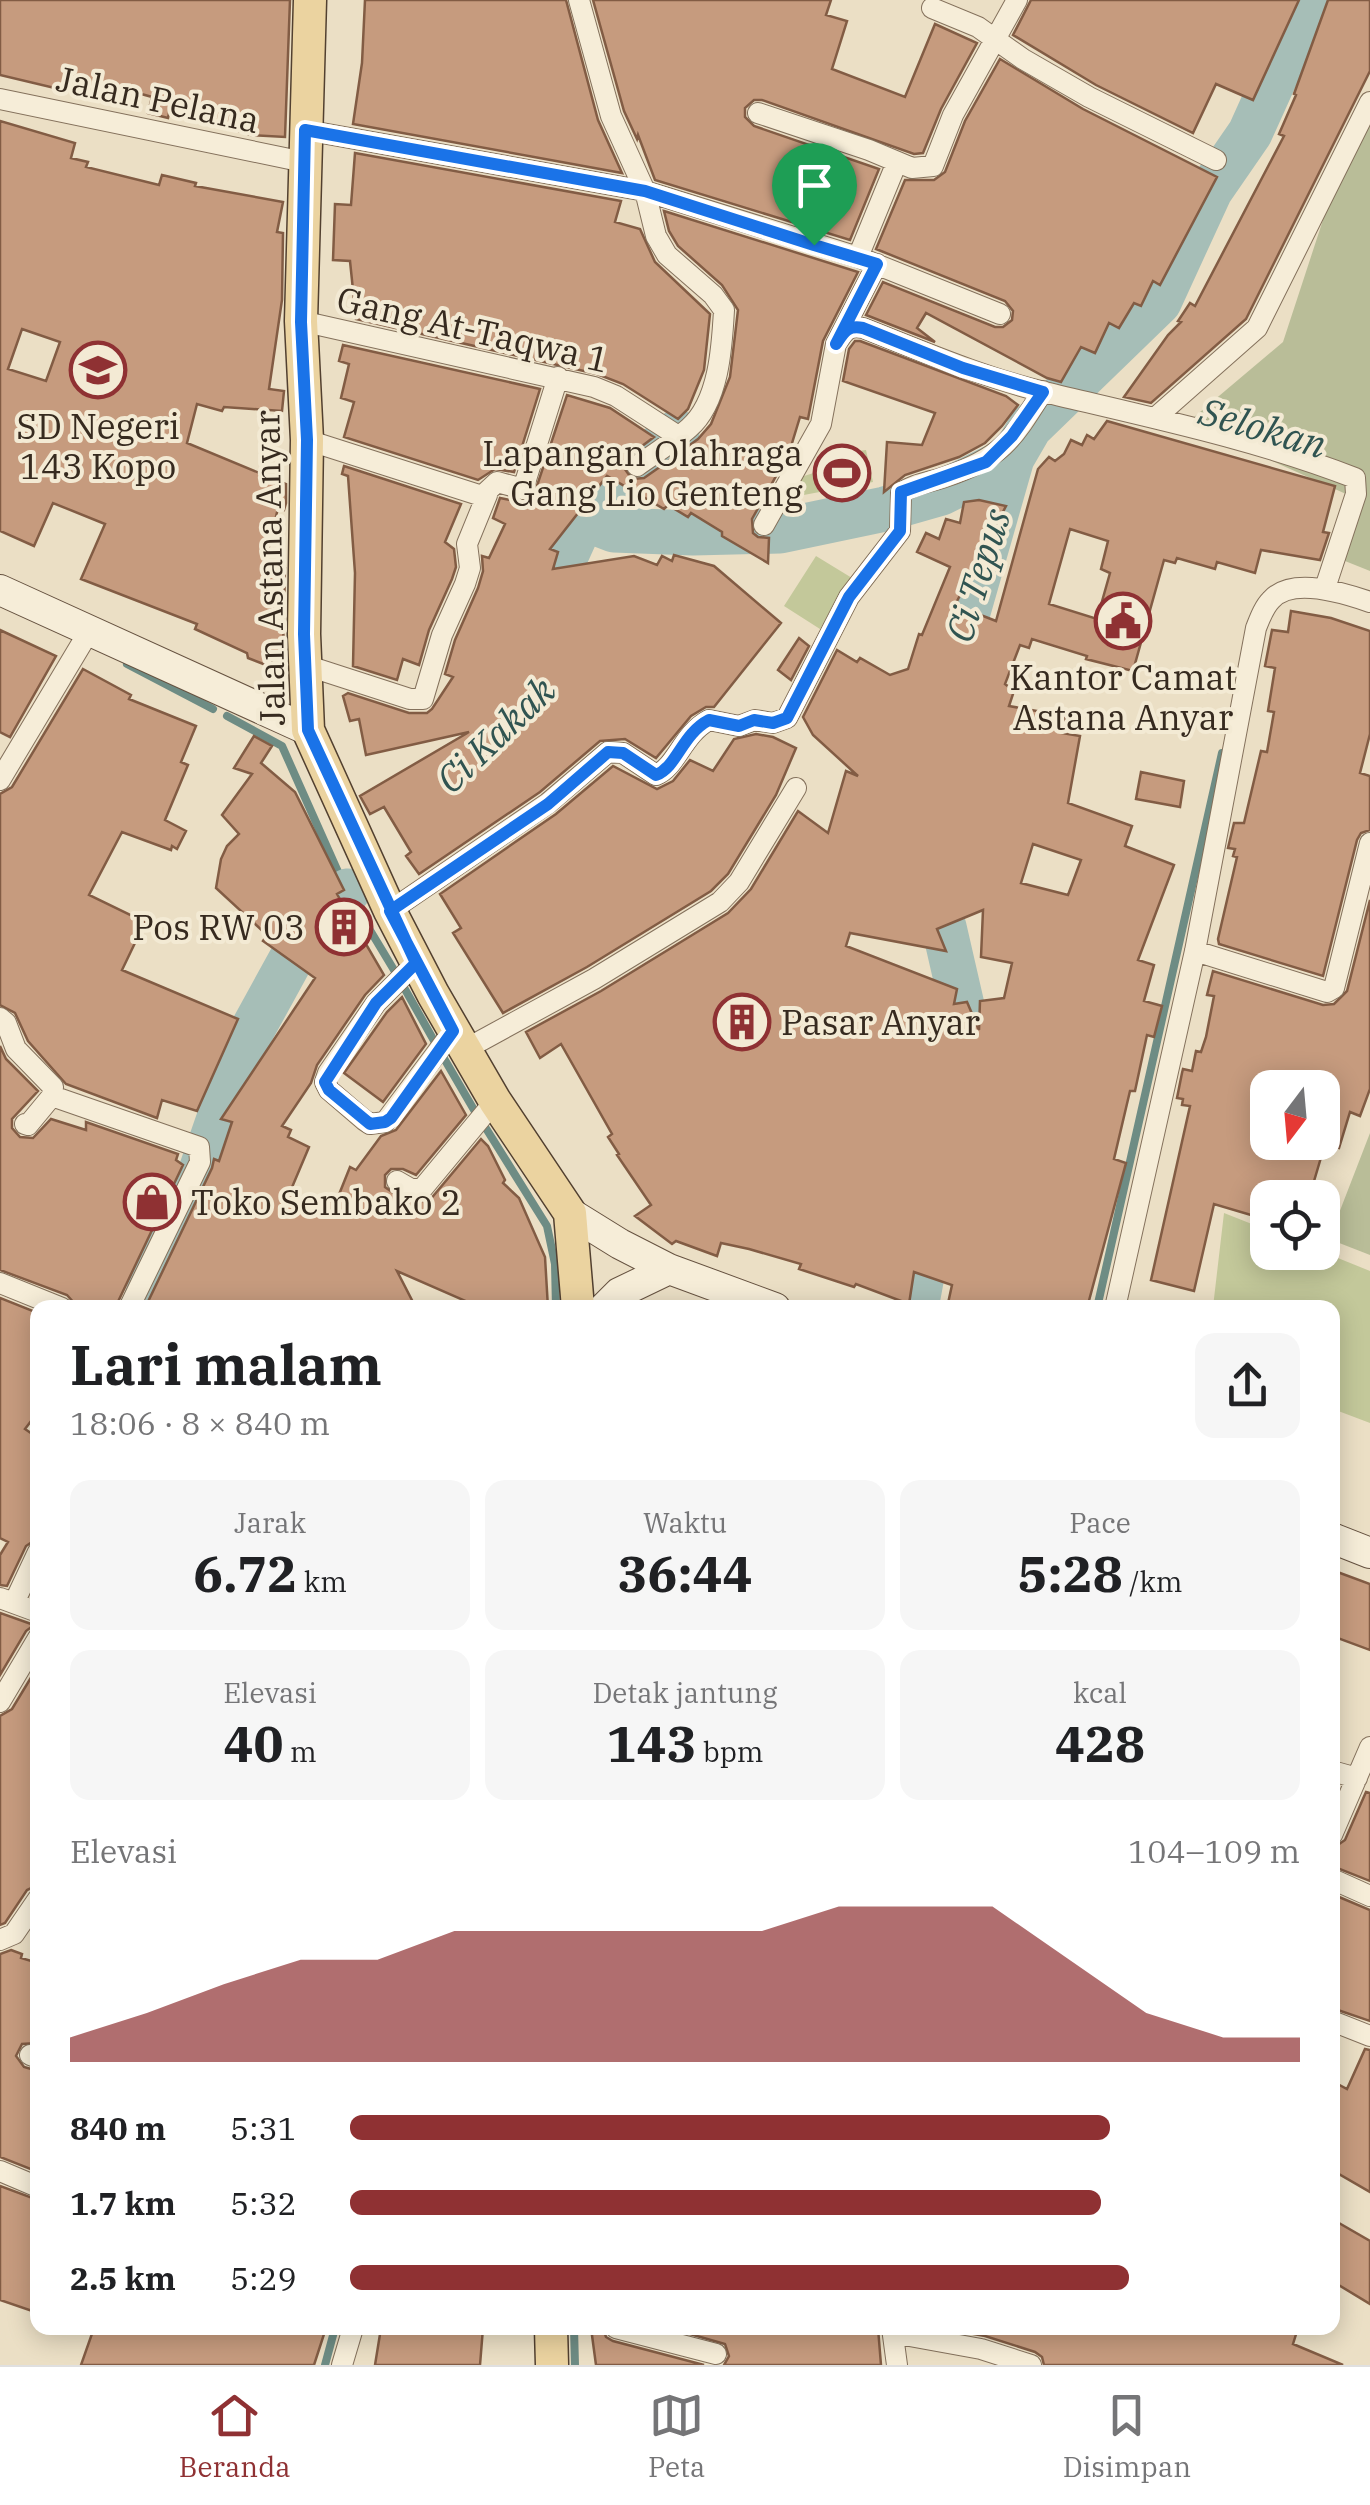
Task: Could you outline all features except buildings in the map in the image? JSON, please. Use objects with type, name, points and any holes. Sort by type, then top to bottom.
[{"type":"main road","name":"Jalan Astana Anyar","points":[[310,0],[301,322],[307,440],[308,730],[416,963],[494,1101],[570,1213],[577,1300]]},
{"type":"main road","points":[[0,590],[308,730]]},
{"type":"main road","points":[[570,1213],[668,1269],[753,1300]]},
{"type":"main road","points":[[612,1300],[668,1269]]},
{"type":"main road","points":[[1340,1541],[1370,1553]]},
{"type":"main road","points":[[551,2335],[552,2365]]},
{"type":"street","points":[[579,0],[611,116],[645,191],[656,236],[667,255],[713,295],[724,310],[723,336],[711,388],[697,418],[637,466]]},
{"type":"street","points":[[758,113],[912,168],[933,166],[954,115],[1016,0]]},
{"type":"street","points":[[932,8],[996,38],[1023,60],[1089,97],[1216,160]]},
{"type":"street","name":"Jalan Pelana","points":[[0,99],[304,146],[645,191],[867,260],[1000,314]]},
{"type":"street","points":[[1155,418],[1257,328],[1370,102]]},
{"type":"street","points":[[764,525],[821,424],[836,344],[897,162]]},
{"type":"street","name":"Gang At-Taqwa 1","points":[[301,322],[558,377],[616,396],[676,433]]},
{"type":"street","points":[[836,344],[846,329],[863,328],[1040,394],[1102,403],[1320,464],[1355,478],[1356,494],[1325,588]]},
{"type":"street","points":[[305,665],[423,699],[442,635],[470,568],[466,544],[486,495],[497,482],[524,488],[558,377]]},
{"type":"street","points":[[390,911],[548,804],[608,752],[623,753],[656,775],[667,769],[686,737],[709,720],[739,726],[754,720],[773,723],[787,718],[849,597],[900,531],[901,492],[986,462],[1012,436],[1040,394]]},
{"type":"street","points":[[307,440],[486,495]]},
{"type":"street","points":[[1117,1300],[1194,951],[1256,628],[1268,602],[1281,590],[1325,588],[1370,602]]},
{"type":"street","points":[[0,780],[90,628]]},
{"type":"street","points":[[416,963],[376,1003],[325,1082],[329,1090],[370,1124],[385,1122],[458,1040],[594,980],[720,902],[738,882],[796,788]]},
{"type":"street","points":[[1194,951],[1327,992],[1334,988],[1370,843]]},
{"type":"street","points":[[0,1018],[6,1023],[16,1049],[53,1087],[52,1096],[25,1124]]},
{"type":"street","points":[[52,1096],[199,1147],[200,1162],[133,1300]]},
{"type":"street","points":[[397,1181],[411,1189],[422,1189],[494,1101]]},
{"type":"street","points":[[0,1283],[42,1300]]},
{"type":"street","points":[[7,1600],[30,1564]]},
{"type":"street","points":[[0,1702],[30,1651]]},
{"type":"street","points":[[1340,1817],[1370,1746]]},
{"type":"street","points":[[1340,1773],[1357,1778]]},
{"type":"street","points":[[1340,1883],[1370,1896]]},
{"type":"street","points":[[0,1940],[14,1934],[30,1911]]},
{"type":"street","points":[[1340,2024],[1370,2036]]},
{"type":"street","points":[[0,2171],[30,2184]]},
{"type":"street","points":[[342,2365],[351,2335]]},
{"type":"street","points":[[643,2335],[716,2354]]},
{"type":"street","points":[[894,2335],[897,2365]]},
{"type":"street","points":[[916,2335],[982,2349],[1031,2365]]},
{"type":"green space","points":[[1361,104],[1370,105],[1370,571],[1330,555],[1346,494],[1187,423],[1283,342]]},
{"type":"green space","name":"Lapangan Olahraga Gang Lio Genteng","points":[[866,450],[873,482],[793,497],[792,486],[801,477],[826,469],[827,455]]},
{"type":"green space","points":[[816,556],[852,578],[820,629],[784,606]]},
{"type":"green space","points":[[1370,1133],[1370,1255],[1340,1243],[1340,1211]]},
{"type":"green space","points":[[1224,1213],[1250,1223],[1250,1270],[1340,1270],[1340,1259],[1370,1271],[1370,1423],[1340,1412],[1340,1300],[1214,1300]]},
{"type":"waterway","name":"Ci Tepus","points":[[947,666],[956,654],[1012,458],[1030,427],[1159,302],[1210,191],[1250,133],[1310,0]]},
{"type":"waterway","points":[[583,518],[617,481],[677,432]]},
{"type":"waterway","name":"Ci Kakak","points":[[567,627],[560,569],[583,518],[614,530],[780,531],[941,493],[1012,458]]},
{"type":"waterway","name":"Selokan","points":[[127,664],[213,709]]},
{"type":"waterway","name":"Selokan","points":[[227,716],[282,746],[347,892],[397,975]]},
{"type":"waterway","name":"Selokan","points":[[1099,1300],[1222,753]]},
{"type":"waterway","name":"Ci Tepus","points":[[913,872],[944,927],[975,1062]]},
{"type":"waterway","name":"Ci Kakak","points":[[146,1300],[161,1257],[197,1182],[245,1043],[290,961],[348,891]]},
{"type":"waterway","points":[[402,984],[437,1046]]},
{"type":"waterway","points":[[442,1055],[477,1115]]},
{"type":"waterway","points":[[482,1122],[547,1226],[555,1264],[556,1300]]},
{"type":"waterway","name":"Ci Tepus","points":[[917,1300],[933,1216]]},
{"type":"waterway","points":[[325,2365],[333,2335]]},
{"type":"waterway","points":[[574,2335],[575,2365]]},
{"type":"place","name":"SD Negeri 143 Kopo","points":[[98,370]]},
{"type":"place","name":"Lapangan Olahraga Gang Lio Genteng","points":[[842,473]]},
{"type":"place","name":"Kantor Camat Astana Anyar","points":[[1123,621]]},
{"type":"place","name":"Pos RW 03","points":[[344,927]]},
{"type":"place","name":"Pasar Anyar","points":[[742,1022]]},
{"type":"place","name":"Toko Sembako 2","points":[[152,1202]]},
{"type":"route","points":[[814,245],[645,191],[305,130],[301,322],[307,440],[304,634],[308,730],[390,911],[416,963],[376,1003],[325,1082],[329,1090],[370,1124],[391,1118],[453,1031],[390,911],[548,804],[608,752],[623,753],[656,775],[667,769],[686,737],[709,720],[739,726],[754,720],[773,723],[787,718],[849,597],[900,531],[901,492],[986,462],[1002,449],[1043,392],[963,368],[863,328],[846,329],[836,344],[877,264],[814,245]]}]
